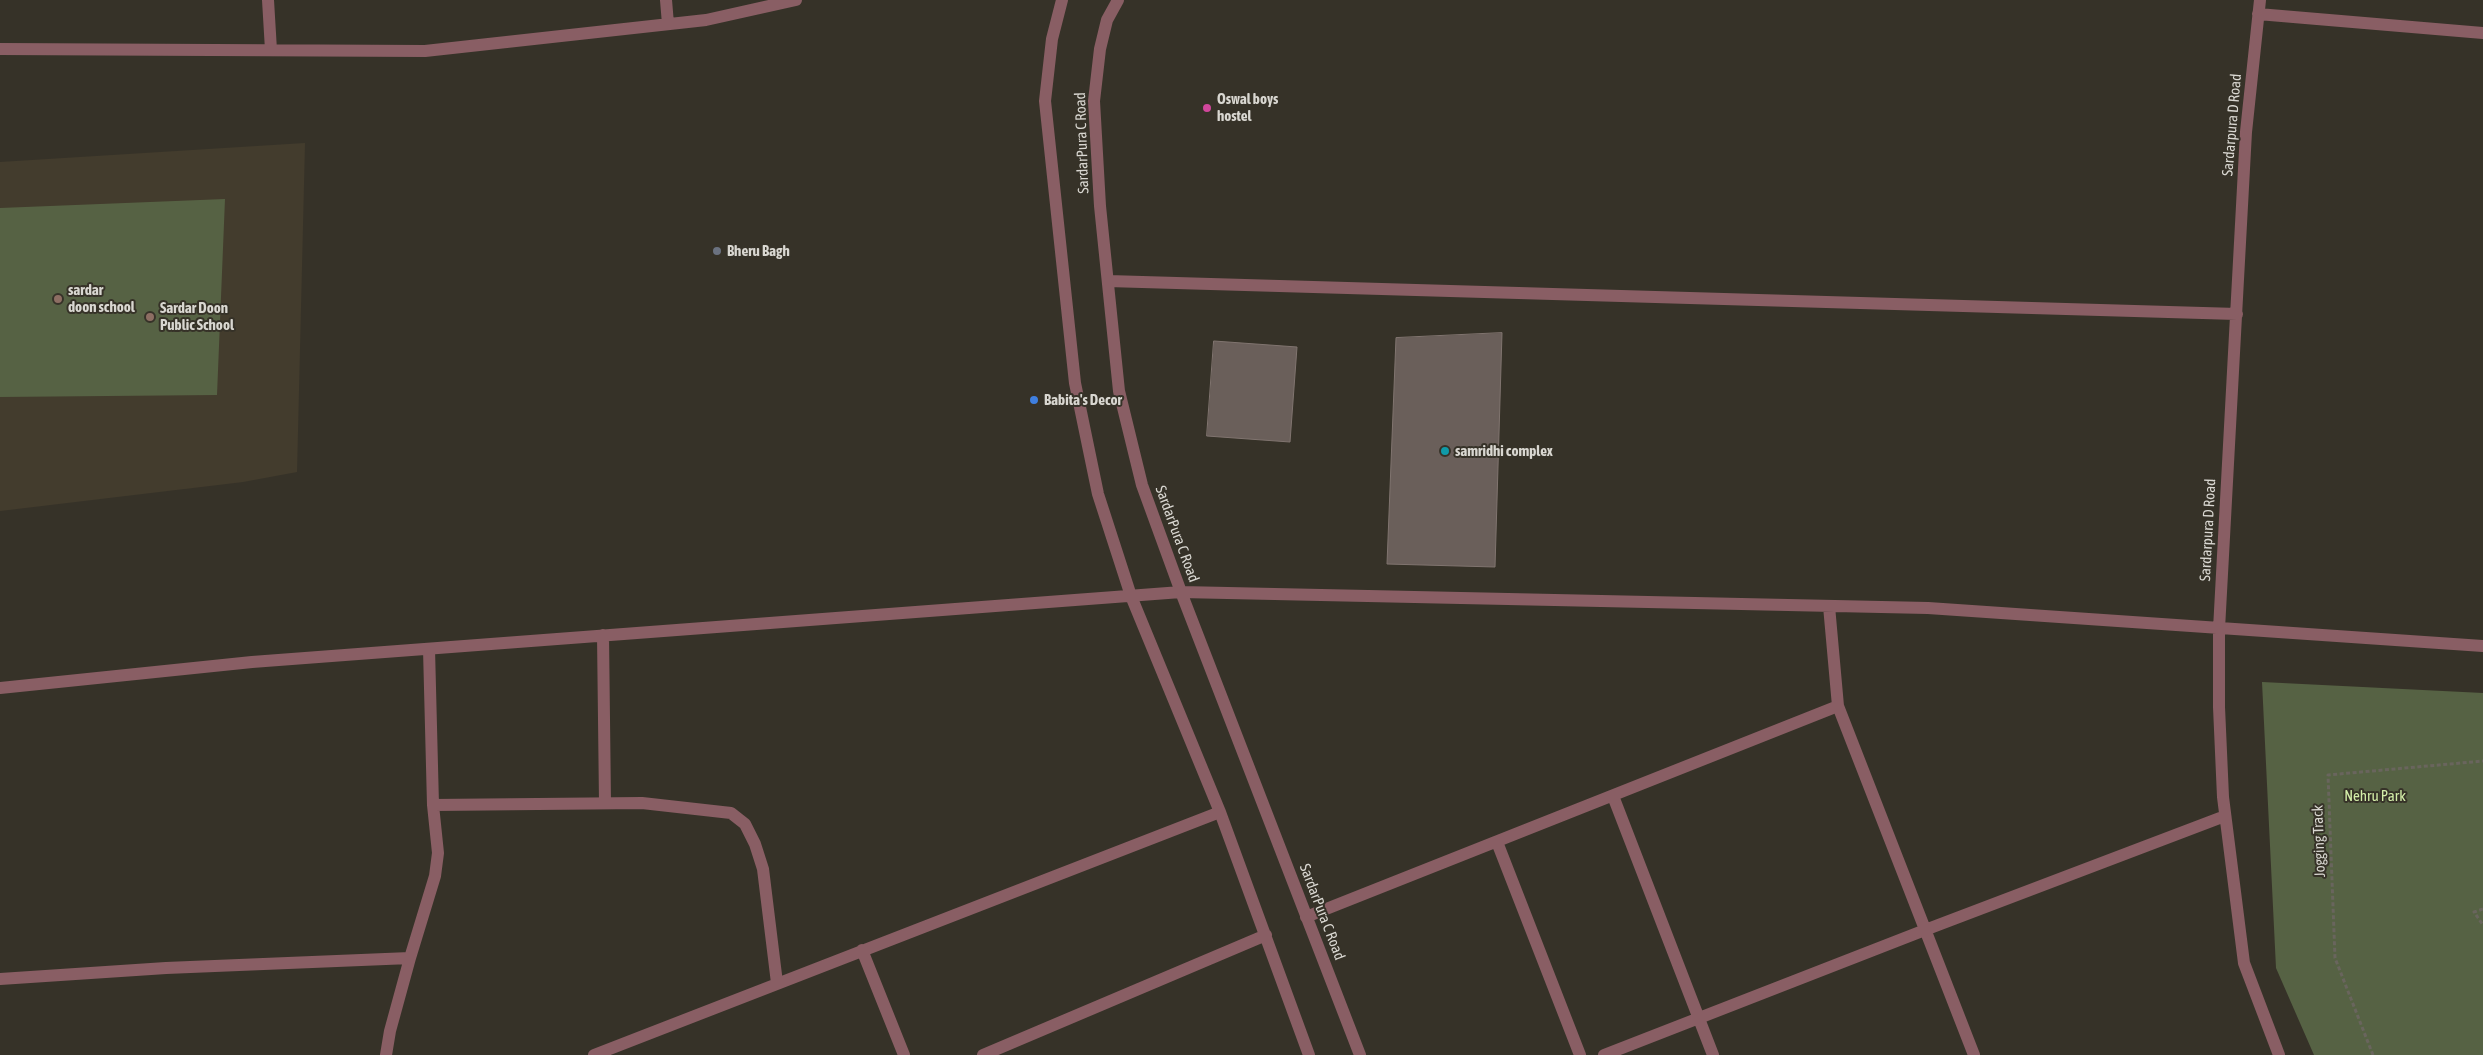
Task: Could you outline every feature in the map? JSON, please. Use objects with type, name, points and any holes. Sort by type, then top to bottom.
[{"type":"street","points":[[268,0],[271,50]]},
{"type":"street","points":[[666,0],[668,24]]},
{"type":"street","points":[[0,49],[425,51],[706,20],[796,0]]},
{"type":"street","name":"SardarPura C Road","points":[[1062,0],[1052,39],[1044,101],[1075,383],[1098,494],[1130,596],[1220,812],[1309,1055]]},
{"type":"street","name":"SardarPura C Road","points":[[1118,0],[1107,20],[1100,49],[1094,101],[1100,206],[1119,391],[1142,485],[1181,592],[1360,1055]]},
{"type":"street","name":"Sardarpura D Road","points":[[2260,0],[2246,132],[2219,629],[2219,707],[2225,816],[2244,963],[2279,1055]]},
{"type":"street","points":[[2258,14],[2483,33]]},
{"type":"street","points":[[1108,281],[2236,314]]},
{"type":"street","points":[[0,688],[252,662],[1181,592],[1928,608],[2483,646]]},
{"type":"street","points":[[1829,606],[1838,706],[1974,1055]]},
{"type":"street","points":[[603,635],[605,803]]},
{"type":"street","points":[[386,1055],[390,1031],[435,876],[438,853],[433,805],[429,649]]},
{"type":"street","points":[[1306,917],[1838,706]]},
{"type":"street","points":[[1613,796],[1713,1055]]},
{"type":"street","points":[[433,805],[650,804],[731,812],[745,824],[755,844],[762,869],[777,983]]},
{"type":"street","points":[[594,1055],[1220,812]]},
{"type":"street","points":[[1604,1055],[2225,816]]},
{"type":"street","points":[[1497,842],[1580,1055]]},
{"type":"street","points":[[983,1055],[1266,935]]},
{"type":"street","points":[[862,950],[904,1055]]},
{"type":"street","points":[[0,979],[166,968],[410,958]]},
{"type":"path","name":"Jogging Track","points":[[2373,1055],[2335,958],[2328,775],[2483,761]]},
{"type":"path","points":[[2483,909],[2474,912],[2483,925]]},
{"type":"shaded area","name":"Sardar Doon Public School","points":[[305,143],[297,472],[243,482],[0,511],[0,162]]},
{"type":"green space","points":[[225,199],[217,395],[0,397],[0,208]]},
{"type":"green space","name":"Nehru Park","points":[[2262,682],[2483,693],[2483,1055],[2314,1055],[2276,968]]},
{"type":"building","name":"samridhi complex","points":[[1502,333],[1495,567],[1387,564],[1396,338]]},
{"type":"building","points":[[1214,341],[1297,347],[1290,442],[1207,436]]},
{"type":"place","name":"Oswal boys hostel","points":[[1207,108]]},
{"type":"place","name":"Bheru Bagh","points":[[717,251]]},
{"type":"place","name":"sardar doon school","points":[[58,299]]},
{"type":"place","name":"Sardar Doon Public School","points":[[150,317]]},
{"type":"place","name":"Babita's Decor","points":[[1034,400]]},
{"type":"place","name":"samridhi complex","points":[[1445,451]]}]
